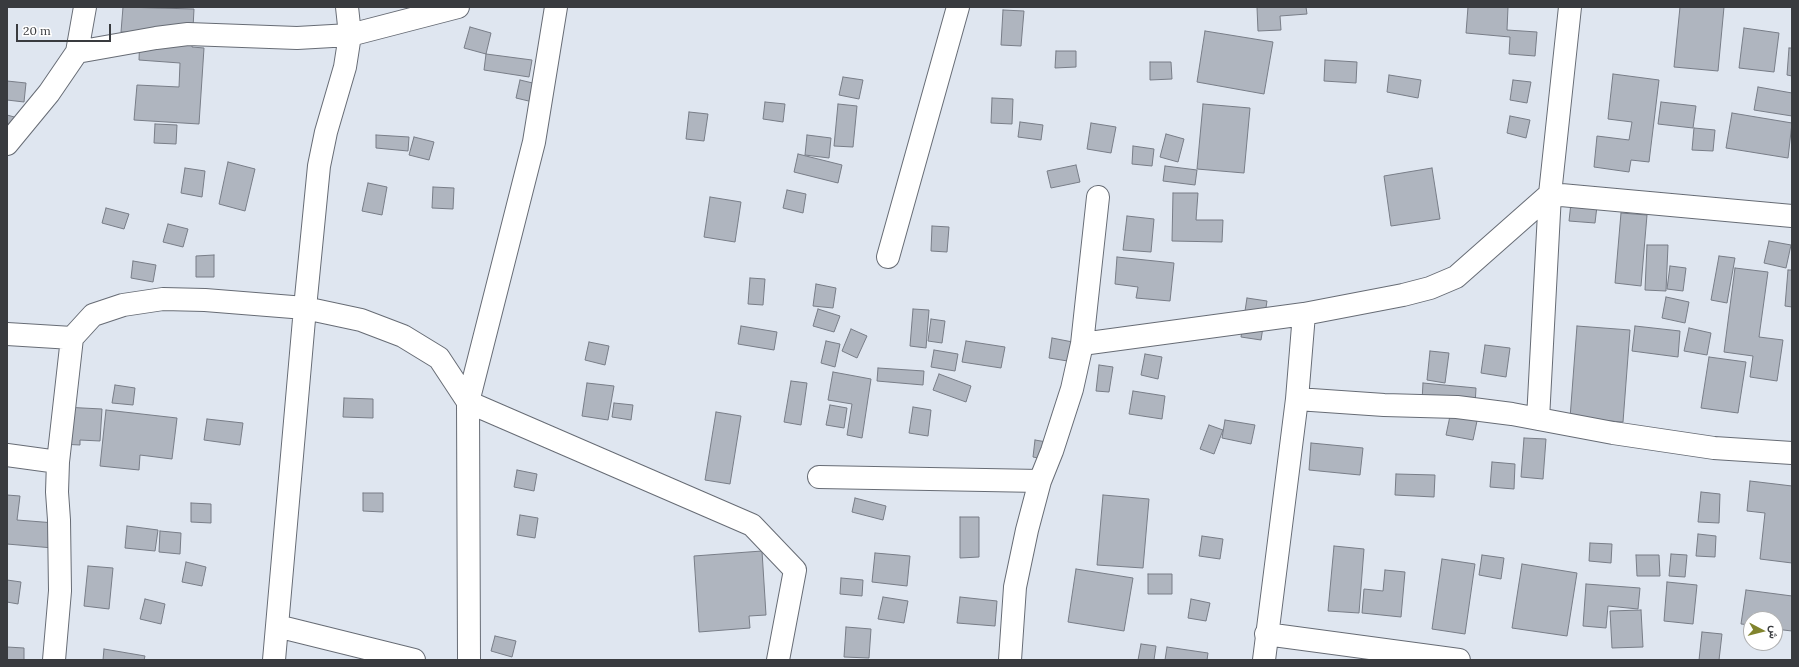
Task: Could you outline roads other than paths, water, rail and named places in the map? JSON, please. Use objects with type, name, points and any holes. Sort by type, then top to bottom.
[{"type":"street","points":[[7,144],[49,93],[77,52],[85,7]]},
{"type":"street","points":[[274,660],[319,166],[326,132],[345,67],[350,35],[347,7]]},
{"type":"street","points":[[77,52],[188,34],[298,38],[350,35],[458,7]]},
{"type":"street","points":[[470,660],[468,402],[534,142],[556,7]]},
{"type":"street","points":[[888,257],[958,7]]},
{"type":"street","points":[[1538,419],[1550,194],[1570,7]]},
{"type":"street","points":[[1082,344],[1304,314],[1404,295],[1430,288],[1456,277],[1550,194],[1792,216]]},
{"type":"street","points":[[1010,660],[1015,587],[1027,530],[1040,481],[1052,451],[1072,389],[1082,344],[1098,198]]},
{"type":"street","points":[[54,660],[60,591],[57,492],[58,462],[72,338],[93,315],[123,305],[162,299],[205,300],[305,308],[361,320],[403,336],[439,358],[468,402],[752,525],[795,570],[778,660]]},
{"type":"street","points":[[1264,660],[1266,634],[1297,399],[1304,314]]},
{"type":"street","points":[[7,334],[72,338]]},
{"type":"street","points":[[1297,399],[1384,405],[1457,407],[1538,419],[1613,434],[1714,448],[1792,453]]},
{"type":"street","points":[[7,455],[58,462]]},
{"type":"street","points":[[819,477],[1040,481]]},
{"type":"street","points":[[277,626],[414,660]]},
{"type":"street","points":[[1266,634],[1459,660]]}]
